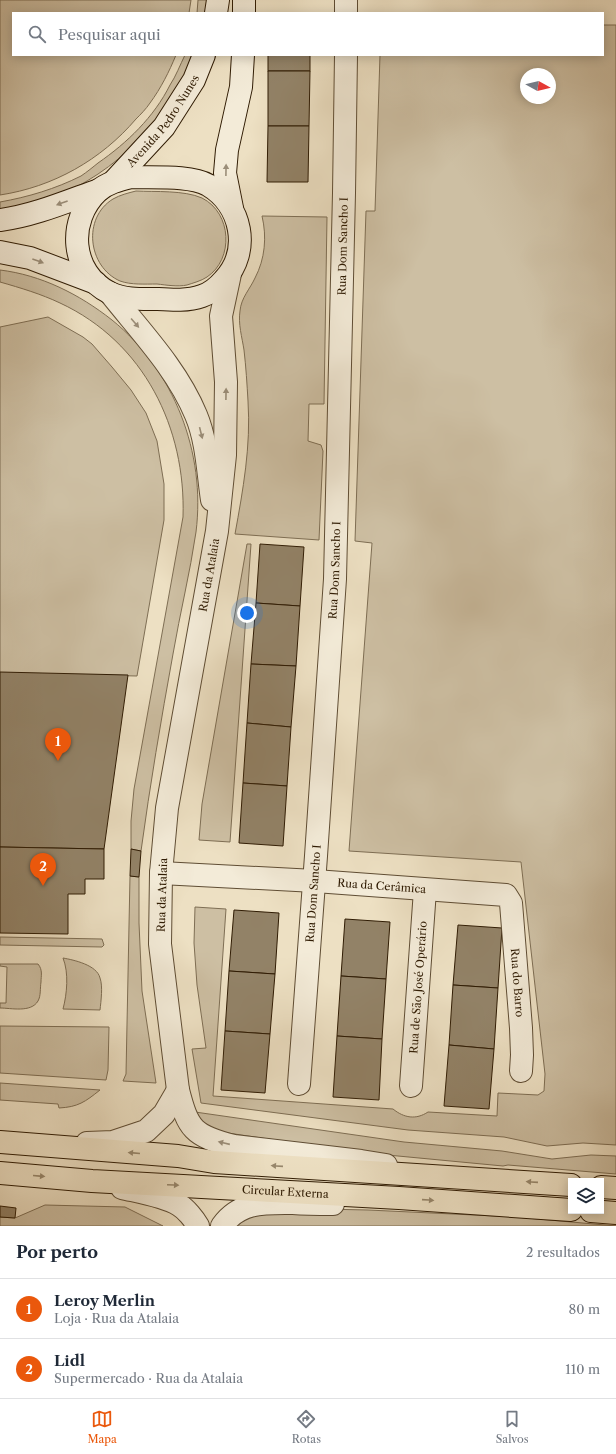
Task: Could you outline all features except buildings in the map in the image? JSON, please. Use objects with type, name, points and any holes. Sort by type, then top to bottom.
[{"type":"main road","points":[[0,1142],[178,1156],[214,1162],[568,1185]]},
{"type":"main road","name":"Circular Externa","points":[[0,1173],[92,1181],[399,1198],[568,1210]]},
{"type":"main road","points":[[604,1187],[616,1188]]},
{"type":"main road","points":[[604,1212],[616,1213]]},
{"type":"street","points":[[216,12],[218,0]]},
{"type":"street","points":[[244,0],[244,12]]},
{"type":"street","points":[[346,0],[346,12]]},
{"type":"street","name":"Avenida Pedro Nunes","points":[[0,220],[10,219],[54,206],[107,186],[164,127],[194,80],[204,56]]},
{"type":"street","points":[[232,208],[225,173],[227,150],[241,87],[243,56]]},
{"type":"street","name":"Rua Dom Sancho I","points":[[299,1084],[335,572],[346,56]]},
{"type":"street","points":[[0,252],[30,258],[127,298],[186,300],[203,296],[218,287],[230,274],[238,259],[241,241],[239,224],[232,208],[222,194],[207,184],[191,179],[131,177],[107,186]]},
{"type":"street","name":"Rua da Atalaia","points":[[107,186],[87,203],[80,219],[76,236],[78,253],[85,269],[152,343],[182,388],[197,416],[205,448],[217,531]]},
{"type":"street","name":"Rua da Atalaia","points":[[178,1090],[160,944],[161,873],[167,808],[217,531],[225,455],[226,382],[221,316],[230,274]]},
{"type":"street","name":"Rua da Cerâmica","points":[[161,873],[314,881],[506,895]]},
{"type":"street","name":"Rua de São José Operário","points":[[411,1086],[426,890]]},
{"type":"street","name":"Rua do Barro","points":[[506,895],[511,903],[521,1028],[521,1071]]},
{"type":"street","points":[[26,1144],[113,1142],[146,1131],[164,1114],[178,1090]]},
{"type":"street","points":[[178,1090],[184,1112],[189,1123],[199,1133],[215,1141],[234,1146],[384,1164],[414,1174]]},
{"type":"street","points":[[92,1181],[154,1196],[180,1206],[198,1226]]},
{"type":"street","points":[[222,1226],[231,1216],[241,1209],[255,1204],[367,1205],[399,1198]]},
{"type":"shaded area","points":[[0,0],[191,0],[189,12],[12,12],[12,56],[176,56],[158,92],[148,105],[122,134],[92,159],[39,186],[0,195]]},
{"type":"shaded area","points":[[198,0],[207,0],[205,12],[197,12]]},
{"type":"shaded area","points":[[604,25],[616,25],[616,1145],[583,1143],[547,1146],[504,1137],[408,1130],[201,1103],[192,1049],[206,1048],[197,985],[194,943],[195,907],[226,909],[213,1096],[393,1109],[410,1117],[424,1115],[428,1112],[497,1116],[498,1093],[538,1095],[544,1091],[545,1074],[521,862],[349,851],[372,543],[355,541],[366,211],[375,211],[380,56],[604,56]]},
{"type":"shaded area","points":[[185,56],[193,56],[184,78],[172,100],[156,121],[138,141],[98,174],[76,187],[54,197],[0,210],[0,202],[41,192],[81,176],[119,147],[139,128],[164,97]]},
{"type":"shaded area","points":[[136,191],[169,192],[195,195],[212,205],[219,214],[224,225],[226,236],[222,259],[216,269],[202,280],[180,286],[129,283],[120,281],[109,274],[101,265],[96,254],[93,242],[93,230],[103,207],[121,195]]},
{"type":"shaded area","points":[[262,216],[327,217],[324,404],[309,404],[308,441],[321,445],[323,451],[319,540],[235,534],[247,451],[249,418],[240,316],[242,302],[253,282],[263,256],[265,240]]},
{"type":"shaded area","points":[[0,270],[30,276],[73,294],[112,320],[134,340],[153,363],[168,388],[181,415],[190,443],[196,473],[198,502],[196,532],[164,703],[141,851],[131,849],[131,821],[134,789],[183,517],[182,484],[177,452],[168,420],[154,391],[137,364],[115,340],[90,320],[60,303],[38,294],[0,282]]},
{"type":"shaded area","points":[[48,317],[83,337],[92,344],[131,390],[146,413],[157,441],[164,484],[164,520],[137,676],[0,673],[0,327]]},
{"type":"shaded area","points":[[247,544],[251,544],[230,842],[199,840],[202,804]]},
{"type":"shaded area","points":[[130,876],[139,877],[139,923],[142,991],[156,1083],[123,1081],[126,1074]]},
{"type":"shaded area","points":[[0,937],[102,939],[104,945],[102,947],[0,945]]},
{"type":"shaded area","points":[[63,958],[90,966],[98,973],[102,994],[100,1010],[63,1009],[67,984]]},
{"type":"shaded area","points":[[0,964],[38,964],[41,968],[40,992],[39,999],[35,1005],[20,1009],[0,1008],[0,1003],[6,1003],[7,967],[0,966]]},
{"type":"shaded area","points":[[0,1026],[109,1027],[108,1070],[106,1080],[0,1073]]},
{"type":"shaded area","points":[[0,1083],[100,1090],[81,1103],[59,1108],[58,1104],[0,1100]]},
{"type":"shaded area","points":[[195,1112],[404,1142],[502,1151],[552,1159],[591,1155],[616,1156],[616,1174],[508,1165],[503,1166],[356,1152],[221,1132],[200,1123]]},
{"type":"shaded area","points":[[45,1205],[125,1207],[163,1226],[0,1226],[0,1217],[15,1218]]},
{"type":"shaded area","points":[[275,1208],[368,1210],[516,1217],[616,1226],[233,1226],[243,1214]]},
{"type":"place","name":"Leroy Merlin","points":[[58,761]]},
{"type":"place","name":"Lidl","points":[[43,886]]}]
